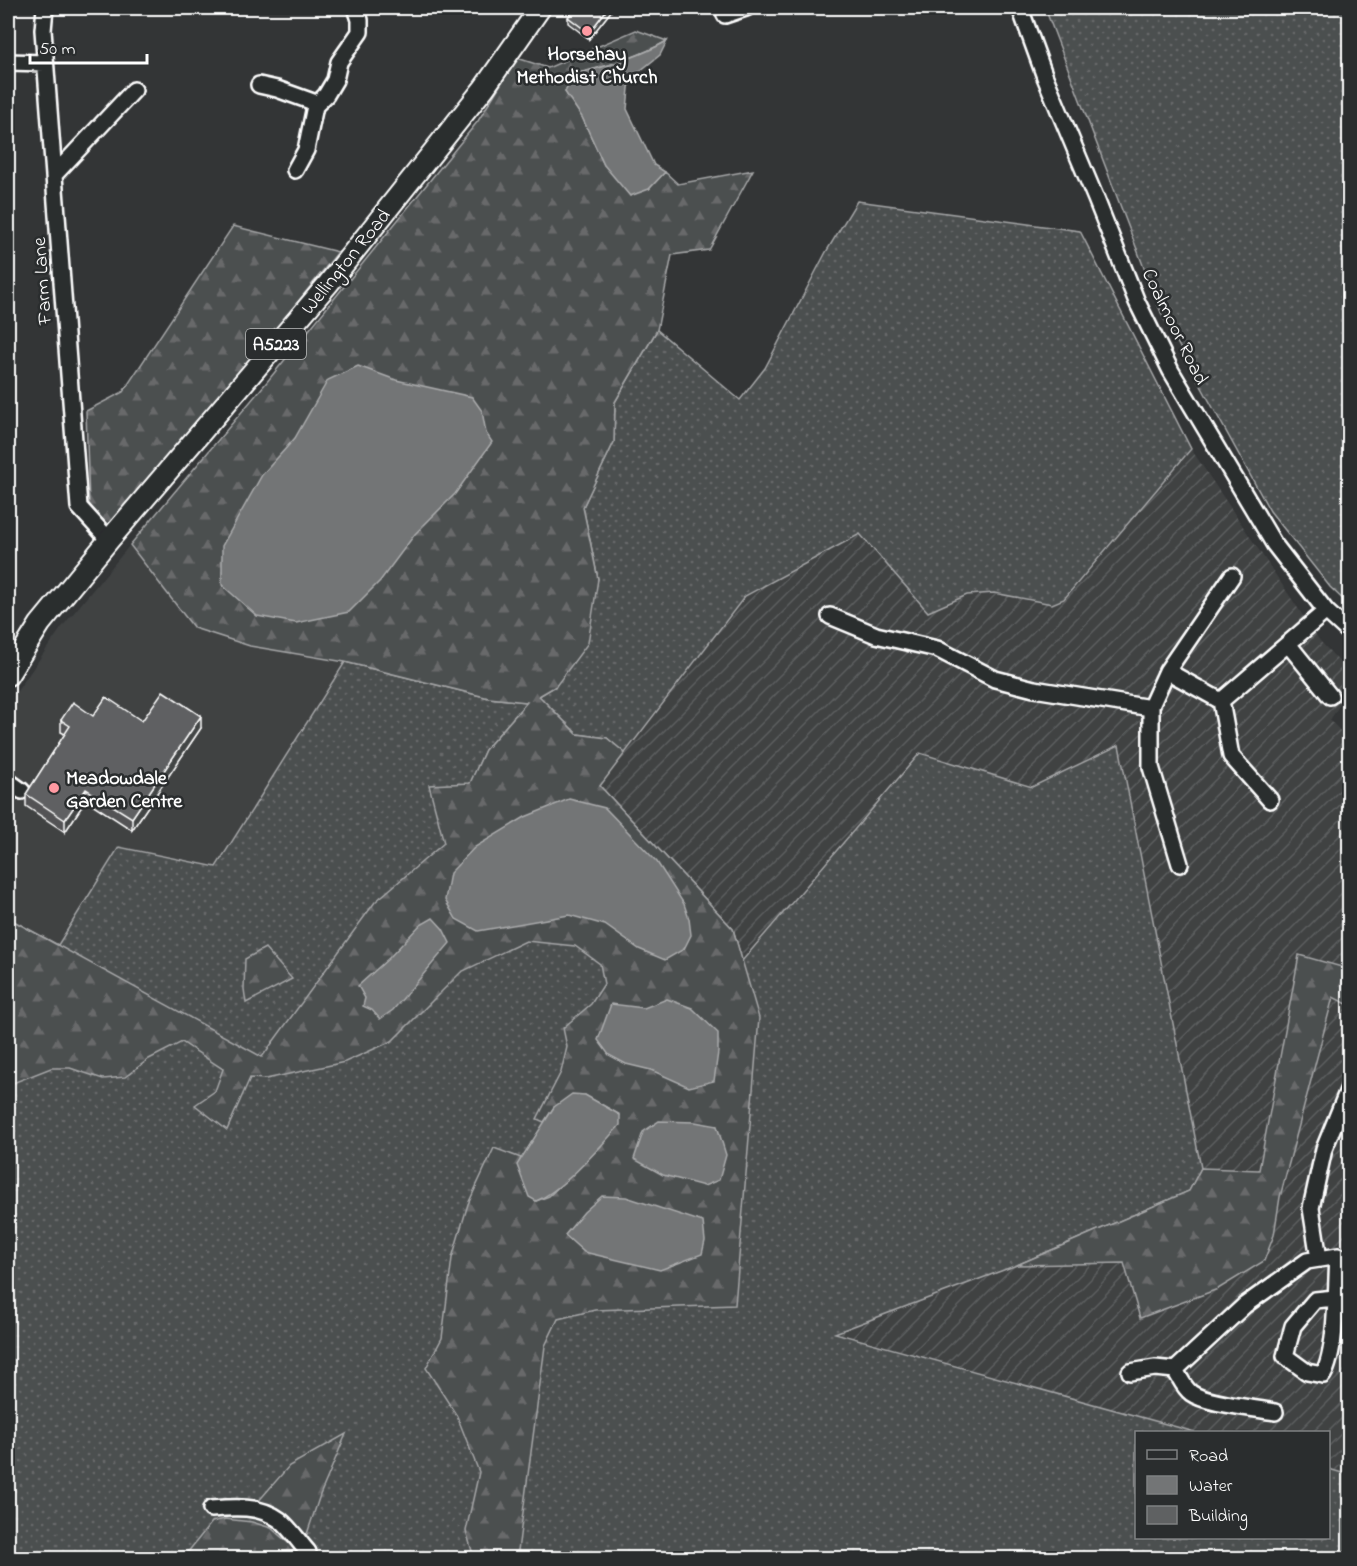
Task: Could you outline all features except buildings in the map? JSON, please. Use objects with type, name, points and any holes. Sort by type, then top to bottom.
[{"type":"main road","name":"Wellington Road","points":[[8,675],[40,624],[328,284],[484,88],[540,8]]},
{"type":"street","name":"Farm Lane","points":[[45,8],[43,30],[45,63],[80,507],[109,540]]},
{"type":"street","points":[[295,170],[306,150],[316,103],[326,95],[335,80],[339,62],[360,33],[360,20],[356,8]]},
{"type":"street","points":[[725,15],[746,8]]},
{"type":"street","name":"Coalmoor Road","points":[[1020,8],[1045,77],[1137,302],[1171,371],[1274,544],[1326,611],[1350,633]]},
{"type":"street","points":[[8,62],[45,63]]},
{"type":"street","points":[[259,85],[316,103]]},
{"type":"street","points":[[54,175],[134,90]]},
{"type":"street","points":[[1180,864],[1151,767],[1152,708],[1167,671],[1232,576]]},
{"type":"street","points":[[1221,701],[1326,611]]},
{"type":"street","points":[[830,616],[876,634],[937,649],[995,679],[1034,689],[1152,708]]},
{"type":"street","points":[[1288,644],[1330,696]]},
{"type":"street","points":[[1167,671],[1221,701]]},
{"type":"street","points":[[1221,701],[1231,756],[1270,800]]},
{"type":"street","points":[[8,782],[22,791]]},
{"type":"street","points":[[1319,1259],[1311,1208],[1324,1149],[1350,1084]]},
{"type":"street","points":[[1130,1372],[1155,1368],[1175,1370],[1245,1305],[1307,1261],[1344,1258],[1335,1298],[1328,1367],[1323,1375],[1307,1372],[1285,1356],[1293,1326],[1316,1300],[1335,1298]]},
{"type":"street","points":[[1175,1370],[1189,1392],[1195,1396],[1275,1412]]},
{"type":"street","points":[[211,1509],[239,1507],[259,1511],[279,1520],[308,1552]]},
{"type":"shaded area","points":[[1191,449],[1320,641],[1349,672],[1349,690],[1330,720],[1349,740],[1349,969],[1299,955],[1286,1174],[1333,997],[1350,1005],[1349,1475],[1330,1469],[1330,1431],[1191,1431],[834,1333],[1017,1265],[1189,1191],[1032,787],[920,753],[742,961],[600,786],[745,596],[860,534],[928,611],[967,595],[994,593],[1052,604],[1064,599]]},
{"type":"shaded area","points":[[130,545],[195,628],[250,646],[345,662],[216,867],[119,847],[58,945],[8,918],[8,704],[62,627]]},
{"type":"green space","points":[[1045,8],[1349,8],[1349,605],[1330,587],[1270,511],[1162,315]]},
{"type":"green space","points":[[636,30],[667,41],[622,61],[575,74],[565,92],[582,117],[604,165],[649,189],[665,172],[678,184],[753,170],[709,250],[672,255],[657,330],[615,402],[614,442],[583,507],[598,579],[588,643],[556,686],[539,696],[577,734],[607,738],[625,753],[600,786],[733,929],[759,1018],[735,1305],[595,1310],[558,1319],[545,1346],[517,1558],[480,1558],[472,1551],[466,1531],[479,1472],[457,1416],[426,1368],[442,1338],[452,1258],[468,1204],[494,1148],[521,1158],[518,1165],[536,1201],[549,1196],[601,1146],[620,1115],[585,1095],[554,1107],[544,1122],[537,1119],[561,1072],[567,1047],[563,1028],[591,1004],[604,984],[600,964],[575,946],[526,941],[461,972],[392,1041],[345,1062],[266,1079],[250,1078],[227,1130],[195,1105],[215,1091],[223,1069],[182,1042],[149,1059],[125,1077],[103,1079],[70,1068],[51,1068],[8,1085],[8,918],[262,1057],[375,902],[444,843],[429,785],[470,783],[485,750],[527,702],[489,698],[345,662],[250,646],[194,628],[130,545],[266,383],[478,121],[517,58],[548,68]]},
{"type":"green space","points":[[857,201],[1080,231],[1191,449],[1064,599],[1052,604],[994,593],[967,595],[928,612],[860,534],[745,596],[625,753],[607,738],[577,734],[539,696],[556,686],[598,579],[583,507],[614,442],[615,402],[657,330],[740,400],[765,368],[826,252]]},
{"type":"green space","points":[[233,226],[338,252],[109,527],[89,504],[86,411],[123,392]]},
{"type":"green space","points":[[345,662],[489,698],[527,702],[485,750],[444,842],[560,743],[733,929],[742,961],[920,753],[1032,787],[1119,745],[1201,1168],[1189,1191],[1017,1265],[835,1333],[1191,1431],[1135,1431],[1135,1539],[1330,1539],[1330,1469],[1349,1475],[1349,1558],[8,1558],[8,918],[58,945],[119,847],[216,867]]},
{"type":"green space","points":[[265,948],[292,979],[246,1003],[245,959]]},
{"type":"green space","points":[[1299,955],[1349,969],[1349,1005],[1333,997],[1280,1197],[1274,1235],[1264,1261],[1218,1289],[1140,1318],[1124,1263],[1017,1265],[1189,1191],[1201,1168],[1259,1170]]},
{"type":"green space","points":[[346,1434],[320,1495],[306,1537],[256,1504],[289,1466]]},
{"type":"green space","points":[[225,1519],[252,1522],[271,1528],[295,1549],[282,1558],[183,1558],[212,1522]]},
{"type":"water","points":[[667,41],[660,55],[630,79],[627,109],[654,165],[665,172],[649,189],[630,196],[604,165],[582,117],[565,92],[574,74],[622,61]]},
{"type":"water","points":[[358,366],[396,380],[472,397],[482,411],[486,433],[492,442],[455,494],[415,534],[380,581],[349,612],[296,623],[257,616],[222,585],[222,546],[262,475],[295,438],[328,380]]},
{"type":"water","points":[[569,799],[605,808],[657,862],[684,904],[689,919],[691,935],[684,949],[665,960],[639,949],[605,925],[569,915],[478,931],[456,919],[445,900],[450,873],[475,847],[525,817]]},
{"type":"water","points":[[433,918],[443,929],[450,943],[393,1010],[380,1019],[372,1010],[363,1006],[365,998],[358,986],[419,926]]},
{"type":"water","points":[[667,999],[692,1008],[718,1033],[714,1081],[689,1087],[651,1070],[626,1064],[609,1055],[598,1040],[611,1004],[644,1008]]},
{"type":"water","points":[[572,1094],[585,1095],[620,1115],[620,1125],[569,1178],[536,1201],[529,1197],[517,1165],[554,1107]]},
{"type":"water","points":[[659,1121],[695,1122],[717,1126],[726,1155],[719,1180],[704,1186],[663,1175],[634,1159],[643,1132]]},
{"type":"water","points":[[602,1196],[626,1197],[703,1222],[705,1241],[702,1254],[660,1270],[584,1252],[565,1235],[584,1212]]},
{"type":"place","name":"Horsehay Methodist Church","points":[[587,31]]},
{"type":"place","name":"Meadowdale Garden Centre","points":[[54,788]]}]
